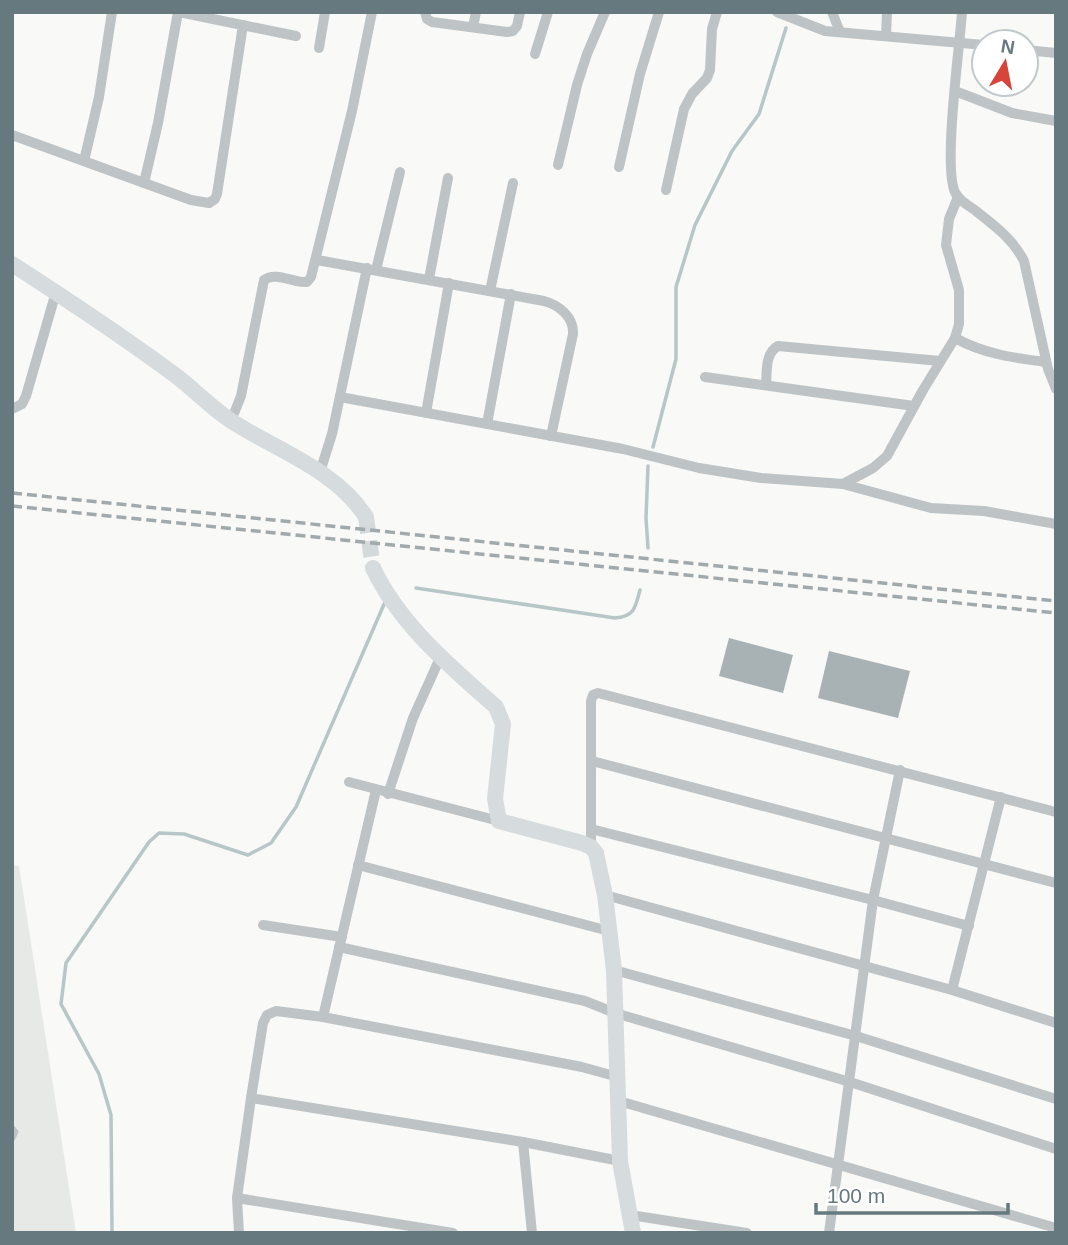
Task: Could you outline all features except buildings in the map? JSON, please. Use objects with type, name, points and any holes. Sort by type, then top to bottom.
[{"type":"street","points":[[84,161],[99,97],[112,12]]},
{"type":"street","points":[[144,183],[178,12],[232,17],[243,25],[296,36]]},
{"type":"street","points":[[318,47],[326,12]]},
{"type":"street","points":[[231,421],[241,396],[264,280],[274,276],[307,282],[317,260],[372,12]]},
{"type":"street","points":[[425,12],[427,19],[432,22],[513,31],[520,12]]},
{"type":"street","points":[[473,27],[476,12]]},
{"type":"street","points":[[535,54],[548,12]]},
{"type":"street","points":[[558,165],[580,74],[605,12]]},
{"type":"street","points":[[619,167],[640,74],[659,12]]},
{"type":"street","points":[[666,190],[684,109],[710,70],[712,30],[717,12]]},
{"type":"street","points":[[778,12],[812,27],[839,32],[970,44]]},
{"type":"street","points":[[832,12],[839,32]]},
{"type":"street","points":[[886,36],[887,12]]},
{"type":"street","points":[[961,12],[952,187],[958,197],[1006,235],[1018,248],[1024,261],[1046,362],[1056,389]]},
{"type":"street","points":[[12,135],[203,204],[209,203],[215,199],[243,25]]},
{"type":"street","points":[[955,91],[1012,113],[1056,121]]},
{"type":"street","points":[[320,472],[332,434],[371,269],[400,172]]},
{"type":"street","points":[[429,279],[449,178]]},
{"type":"street","points":[[491,291],[513,183]]},
{"type":"street","points":[[844,484],[873,468],[887,456],[955,338],[960,306],[959,290],[946,245],[949,219],[958,197]]},
{"type":"street","points":[[317,260],[511,294],[559,307],[571,320],[573,327],[551,436]]},
{"type":"street","points":[[12,264],[98,319],[181,380],[231,421],[320,472],[347,494],[366,517]]},
{"type":"street","points":[[426,413],[449,283]]},
{"type":"street","points":[[12,410],[22,404],[26,396],[56,292]]},
{"type":"street","points":[[487,424],[511,294]]},
{"type":"street","points":[[955,338],[990,353],[1046,362]]},
{"type":"street","points":[[1042,345],[1056,345]]},
{"type":"street","points":[[766,385],[769,356],[772,349],[778,346],[940,361]]},
{"type":"street","points":[[705,377],[914,406]]},
{"type":"street","points":[[340,397],[623,449],[711,470],[761,478],[844,484],[931,508],[984,511],[1056,524]]},
{"type":"street","points":[[373,568],[397,609],[440,658],[496,707],[500,715],[503,724],[495,799],[499,821]]},
{"type":"street","points":[[388,794],[413,718],[440,658]]},
{"type":"street","points":[[591,847],[591,701],[598,693],[1056,811]]},
{"type":"street","points":[[592,761],[1056,883]]},
{"type":"street","points":[[829,1233],[873,900],[900,770]]},
{"type":"street","points":[[349,782],[591,847],[596,853],[614,970],[620,1161],[634,1233]]},
{"type":"street","points":[[323,1017],[376,790]]},
{"type":"street","points":[[952,990],[1001,797]]},
{"type":"street","points":[[591,829],[969,926]]},
{"type":"street","points":[[358,865],[609,931]]},
{"type":"street","points":[[604,895],[863,968],[952,990],[1056,1023]]},
{"type":"street","points":[[263,925],[585,1002],[849,1082],[1056,1149]]},
{"type":"street","points":[[614,970],[856,1036],[1056,1099]]},
{"type":"street","points":[[239,1233],[237,1198],[263,1023],[267,1015],[276,1011],[323,1017],[582,1067],[618,1077]]},
{"type":"street","points":[[251,1098],[523,1142],[620,1161]]},
{"type":"street","points":[[619,1101],[1056,1228]]},
{"type":"street","points":[[523,1142],[532,1233]]},
{"type":"street","points":[[237,1198],[453,1233]]},
{"type":"street","points":[[630,1215],[747,1233]]},
{"type":"lane","points":[[12,1127],[16,1132],[12,1140]]},
{"type":"shaded area","points":[[12,865],[19,866],[76,1233],[12,1233]]},
{"type":"waterway","points":[[653,447],[676,359],[676,287],[695,225],[732,151],[759,114],[786,28]]},
{"type":"waterway","points":[[648,466],[648,548]]},
{"type":"waterway","points":[[416,588],[615,618],[627,615],[633,610],[640,590]]},
{"type":"waterway","points":[[112,1233],[111,1115],[99,1074],[61,1004],[66,963],[149,842],[159,833],[184,834],[248,855],[271,843],[296,807],[385,602]]},
{"type":"tunnel","points":[[366,517],[373,568]]},
{"type":"railway","points":[[12,493],[1056,601]]},
{"type":"railway","points":[[12,506],[1056,613]]}]
